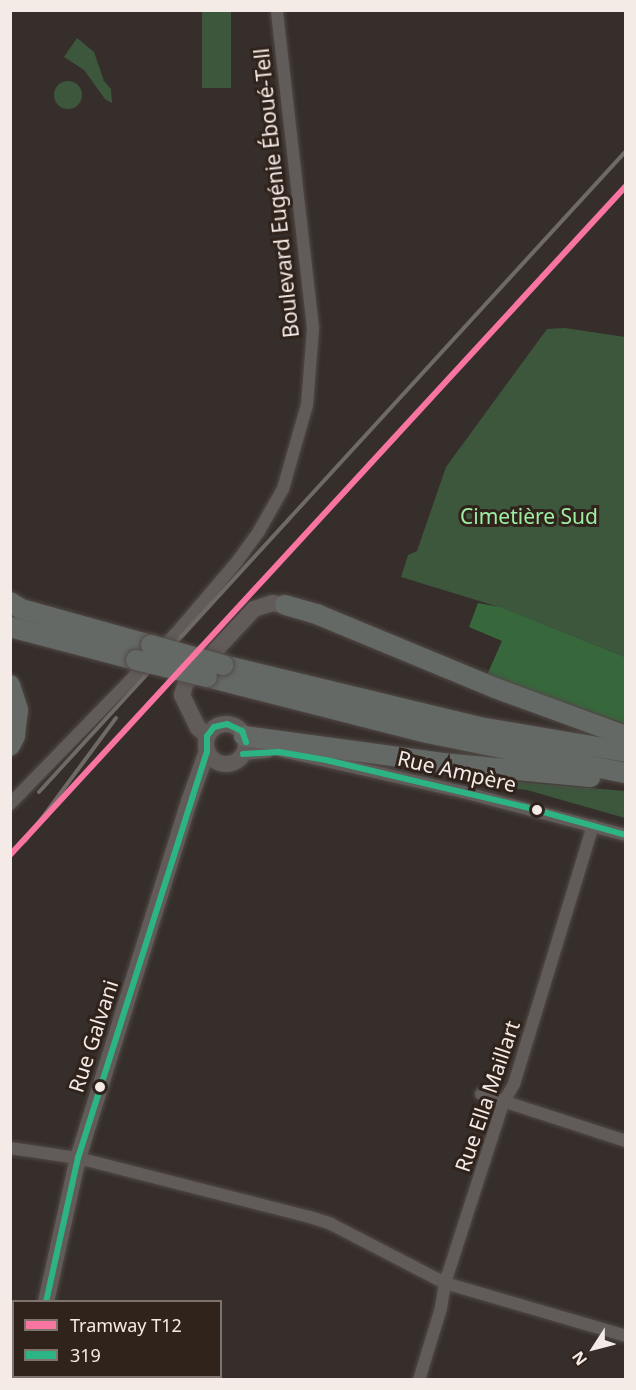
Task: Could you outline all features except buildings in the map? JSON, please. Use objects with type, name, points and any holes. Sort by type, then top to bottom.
[{"type":"main road","points":[[285,604],[319,615],[495,688],[626,736]]},
{"type":"main road","points":[[14,605],[223,665],[480,727],[626,752]]},
{"type":"main road","points":[[10,627],[427,732],[621,773]]},
{"type":"main road","points":[[10,685],[18,710],[15,736],[10,746]]},
{"type":"main road","points":[[244,744],[514,771],[597,777],[621,773]]},
{"type":"street","name":"Boulevard Eugénie Éboué-Tell","points":[[10,804],[179,630],[236,563],[259,531],[283,489],[307,405],[313,328],[277,10]]},
{"type":"street","points":[[223,764],[212,758],[209,738],[188,710],[182,695],[186,682],[254,609],[272,603],[285,604]]},
{"type":"street","points":[[195,787],[223,764],[239,759],[244,744],[236,726],[227,724],[209,738]]},
{"type":"street","name":"Rue Galvani","points":[[46,1300],[78,1158],[209,738]]},
{"type":"street","name":"Rue Ampère","points":[[244,744],[463,792],[626,835]]},
{"type":"street","name":"Rue Ella Maillart","points":[[419,1380],[445,1283],[503,1103],[516,1077],[593,826]]},
{"type":"street","points":[[481,1094],[626,1141]]},
{"type":"street","points":[[10,1148],[78,1158],[310,1216],[331,1224],[445,1283],[626,1336]]},
{"type":"green space","points":[[202,11],[231,11],[231,88],[202,88]]},
{"type":"green space","points":[[77,38],[94,52],[104,81],[111,89],[112,103],[105,99],[84,70],[64,57]]},
{"type":"green space","points":[[68,81],[78,85],[82,95],[78,105],[68,109],[58,105],[54,95],[58,85]]},
{"type":"green space","name":"Cimetière Sud","points":[[565,328],[625,337],[625,657],[499,607],[401,577],[408,555],[417,551],[446,467],[547,329]]},
{"type":"green space","points":[[478,603],[500,607],[625,657],[625,724],[487,675],[502,641],[469,627]]},
{"type":"green space","points":[[450,776],[625,791],[625,818],[527,790],[486,785]]},
{"type":"railway","points":[[39,792],[626,151]]},
{"type":"railway","points":[[25,841],[116,718]]},
{"type":"tram line","name":"T12","points":[[10,855],[626,186]]},
{"type":"transit line","name":"319","points":[[46,1300],[78,1158],[207,751],[207,736],[214,727],[227,724],[242,731],[246,742]]},
{"type":"transit line","name":"319","points":[[243,754],[279,752],[326,760],[525,807],[626,835]]}]
